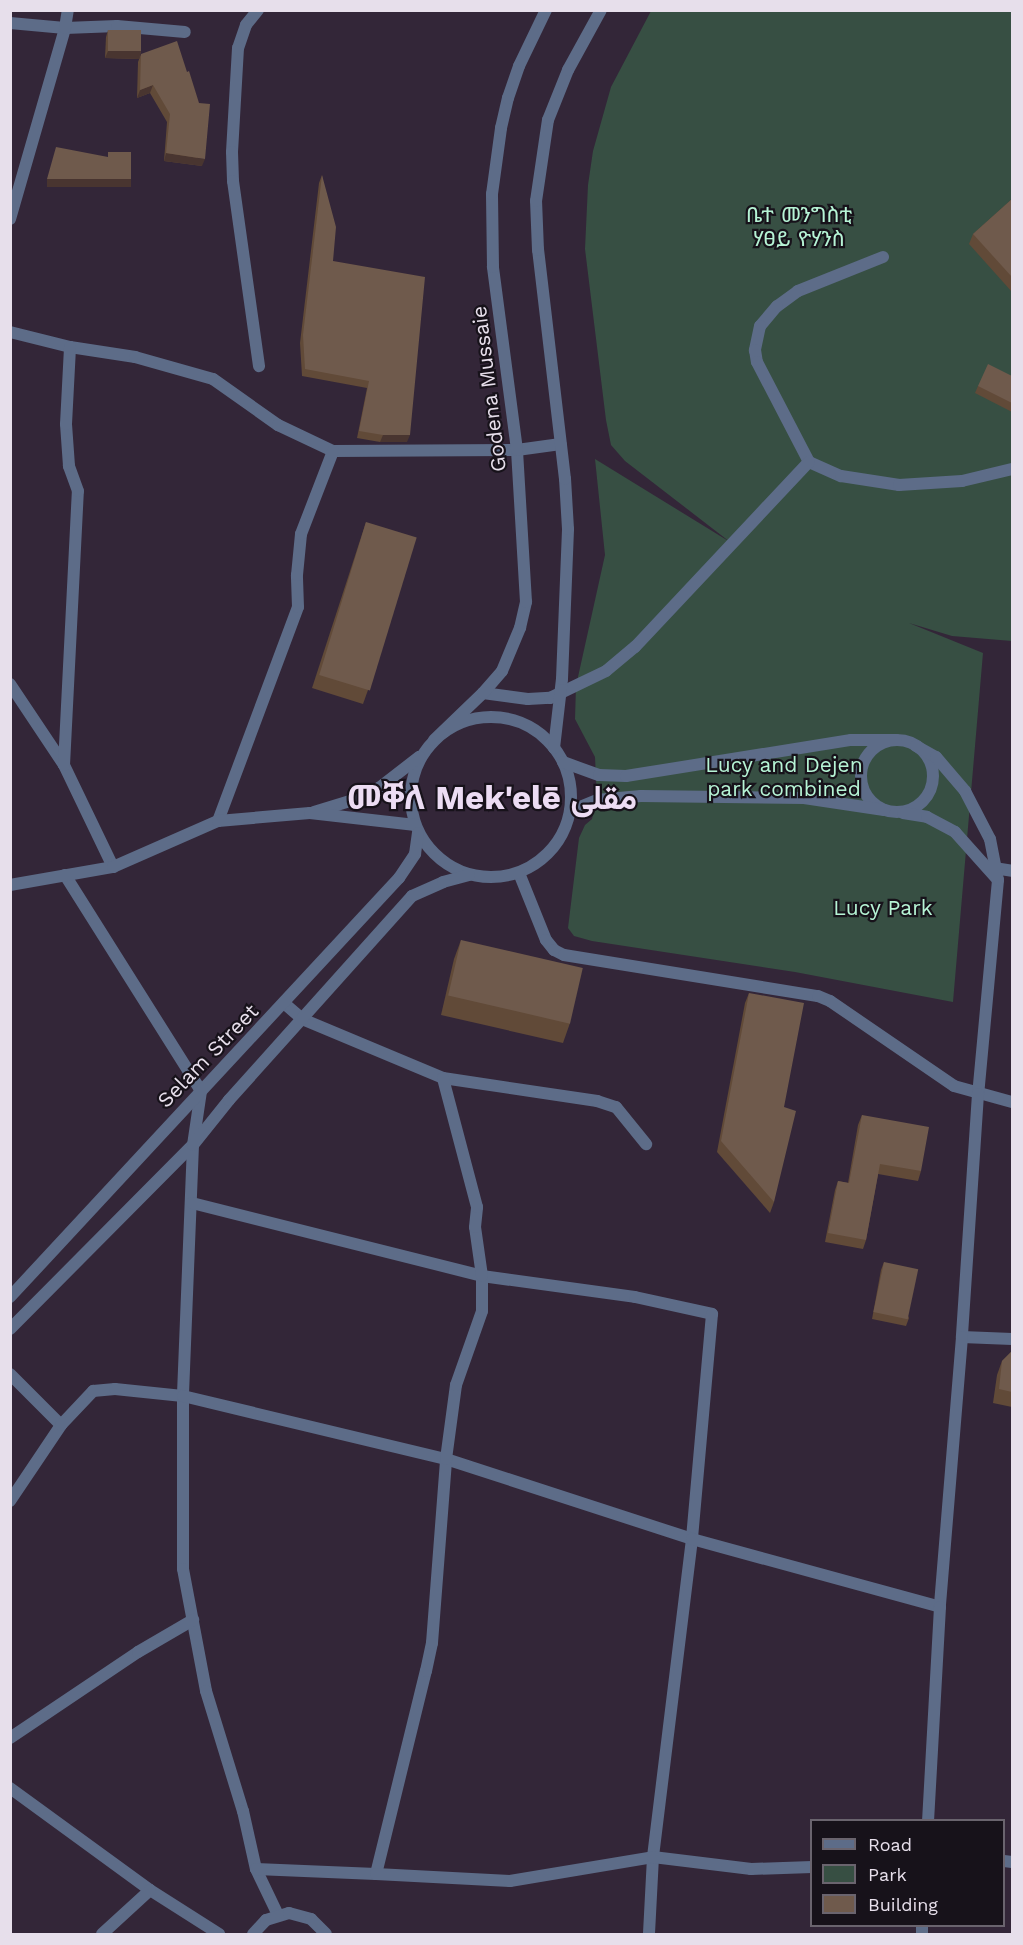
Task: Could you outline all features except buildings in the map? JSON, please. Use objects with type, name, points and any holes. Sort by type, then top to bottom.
[{"type":"street","points":[[10,219],[65,28],[68,10]]},
{"type":"street","points":[[258,10],[246,25],[238,48],[232,152],[233,181],[259,366]]},
{"type":"street","name":"Godena Mussaie","points":[[434,740],[483,693],[502,670],[512,651],[526,602],[517,450],[493,267],[492,194],[501,128],[508,98],[519,66],[546,10]]},
{"type":"street","points":[[554,748],[561,694],[568,555],[567,500],[538,250],[538,176],[548,120],[557,96],[601,10]]},
{"type":"street","points":[[10,23],[65,28],[117,26],[185,32]]},
{"type":"street","points":[[883,257],[793,294],[777,306],[760,326],[755,350],[757,362],[809,462],[841,477],[899,485],[962,481],[1012,469]]},
{"type":"street","points":[[10,332],[70,347],[135,357],[213,379],[278,425],[333,451],[517,450],[561,444]]},
{"type":"street","points":[[64,765],[78,491],[69,466],[66,424],[70,347]]},
{"type":"street","points":[[218,821],[298,607],[297,574],[302,534],[333,451]]},
{"type":"street","points":[[483,693],[528,699],[550,698],[606,671],[635,647],[809,462]]},
{"type":"street","points":[[10,684],[64,765],[113,867]]},
{"type":"street","points":[[10,885],[113,867],[218,821],[310,813],[353,800],[379,788],[423,753],[434,740],[463,722],[496,717],[528,726],[554,748],[563,762],[569,777],[570,811],[566,827],[547,855],[519,873],[503,877],[469,874],[439,859],[417,829],[410,801],[411,784],[423,753]]},
{"type":"street","points":[[563,762],[599,774],[626,776],[851,740],[879,738],[896,740],[916,746],[936,758],[965,791],[990,839],[994,872],[962,1337],[939,1607],[928,1819]]},
{"type":"street","points":[[896,740],[882,743],[872,750],[864,761],[860,774],[868,798],[890,811],[910,810],[921,803],[931,786],[932,767],[926,755],[916,746]]},
{"type":"street","points":[[570,811],[597,800],[641,796],[804,798],[927,817],[941,822],[966,841],[994,872]]},
{"type":"street","points":[[310,813],[417,829]]},
{"type":"street","name":"Selam Street","points":[[10,1297],[399,879],[415,854],[417,829]]},
{"type":"street","points":[[994,872],[1012,871]]},
{"type":"street","points":[[519,873],[546,940],[554,950],[564,955],[818,996],[830,1001],[954,1086],[1012,1102]]},
{"type":"street","points":[[10,1329],[193,1145],[229,1100],[412,896],[426,888],[469,874]]},
{"type":"street","points":[[65,875],[201,1091],[193,1145],[183,1396],[183,1569],[206,1691],[243,1811],[256,1869],[278,1915]]},
{"type":"street","points":[[285,1004],[302,1018],[443,1078],[597,1101],[616,1107],[646,1144]]},
{"type":"street","points":[[376,1874],[432,1643],[446,1460],[456,1385],[482,1311],[482,1276],[476,1227],[477,1207],[443,1078]]},
{"type":"street","points":[[192,1203],[482,1276],[635,1297],[712,1314],[692,1539],[653,1857],[650,1935]]},
{"type":"street","points":[[962,1337],[1012,1339]]},
{"type":"street","points":[[10,1374],[62,1425]]},
{"type":"street","points":[[10,1501],[62,1425],[93,1391],[115,1389],[183,1396],[446,1460],[692,1539],[939,1607]]},
{"type":"street","points":[[10,1738],[138,1652],[193,1620]]},
{"type":"street","points":[[10,1788],[150,1890],[219,1935]]},
{"type":"street","points":[[256,1869],[510,1881],[653,1857],[751,1869],[810,1866]]},
{"type":"street","points":[[102,1935],[150,1890]]},
{"type":"street","points":[[252,1935],[266,1920],[290,1913],[311,1919],[326,1935]]},
{"type":"green space","points":[[651,11],[1012,11],[1012,641],[952,636],[909,623],[983,653],[953,1002],[795,972],[592,941],[574,936],[568,928],[579,838],[585,825],[592,819],[597,799],[595,757],[575,719],[576,686],[605,555],[595,459],[730,542],[625,461],[611,445],[606,420],[585,249],[588,185],[593,151],[611,87]]},
{"type":"district","name":"መቐለ Mek'elē مقلى","points":[[492,798]]},
{"type":"park label","name":"ቤተ መንግስቲ ሃፀይ ዮሃንስ","points":[[799,227]]},
{"type":"park label","name":"Lucy and Dejen park combined","points":[[784,777]]},
{"type":"park label","name":"Lucy Park","points":[[883,908]]}]
